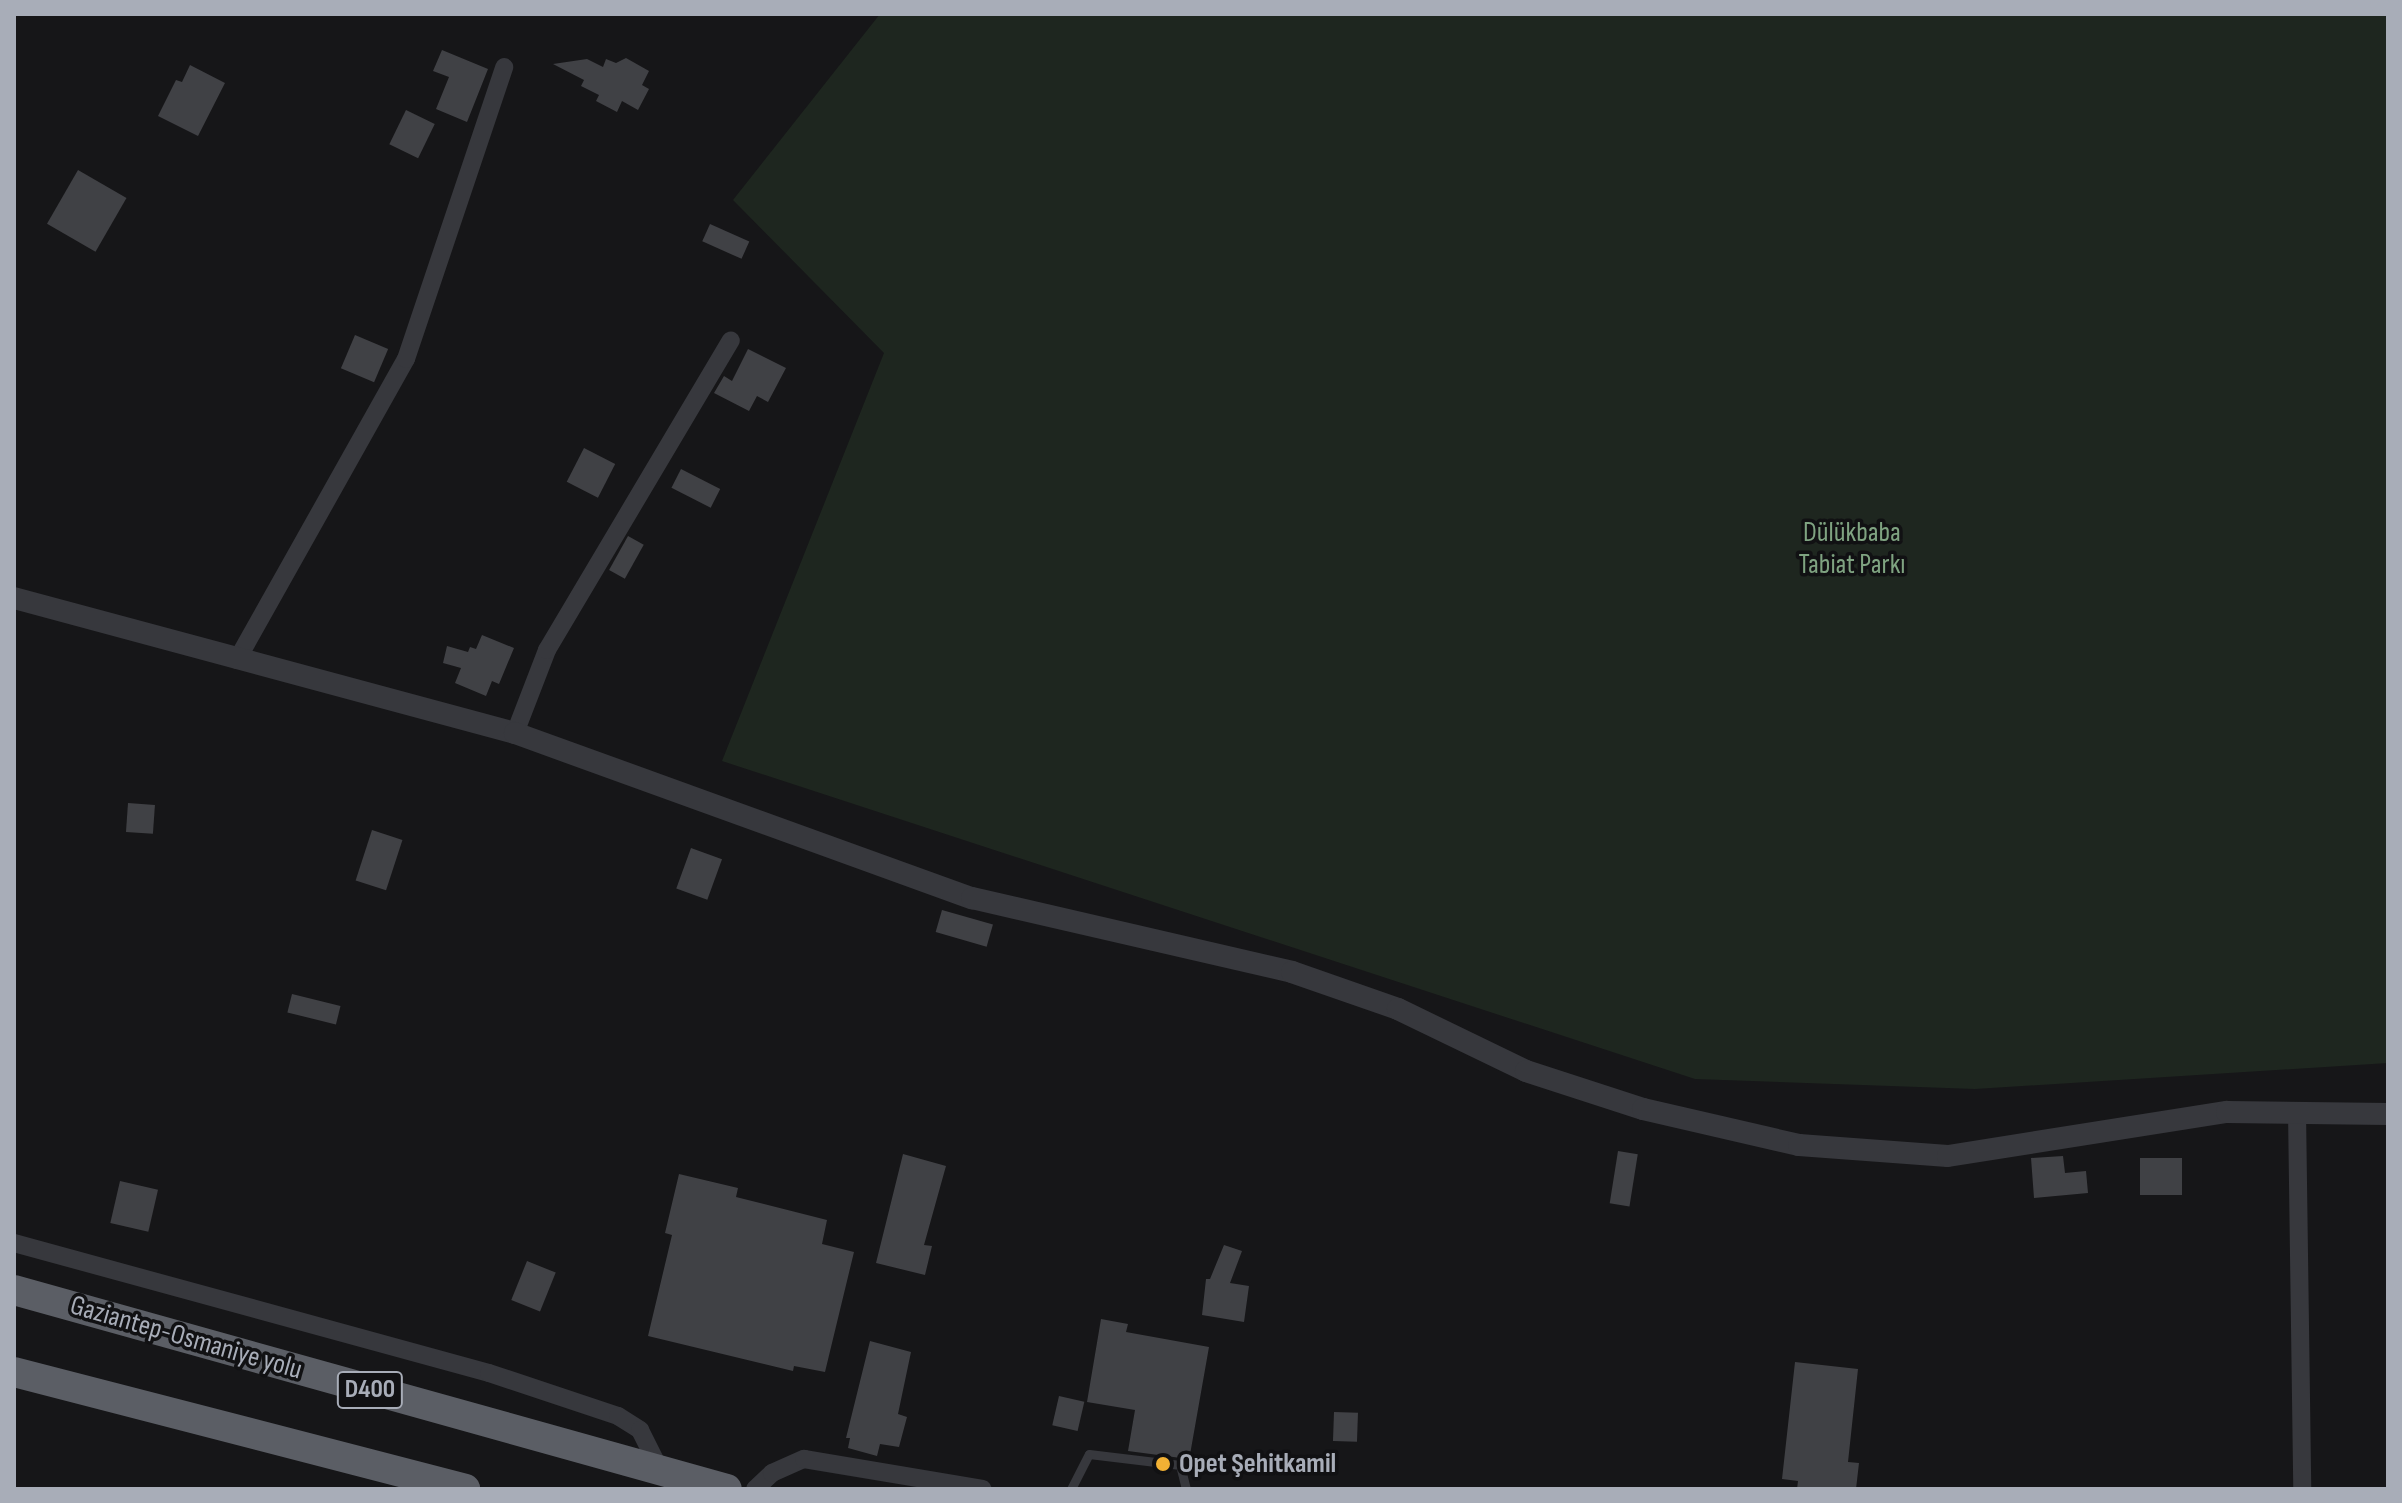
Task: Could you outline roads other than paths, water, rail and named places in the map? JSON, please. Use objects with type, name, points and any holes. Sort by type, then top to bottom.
[{"type":"highway","name":"Gaziantep-Osmaniye yolu","points":[[14,1290],[727,1489]]},
{"type":"highway","name":"D400","points":[[14,1372],[465,1489]]},
{"type":"street","points":[[237,660],[406,359],[504,67]]},
{"type":"street","points":[[515,733],[547,650],[731,340]]},
{"type":"street","points":[[14,598],[515,733],[972,898],[1292,972],[1398,1009],[1526,1071],[1643,1109],[1799,1145],[1948,1156],[2227,1112],[2388,1114]]},
{"type":"street","points":[[2297,1111],[2302,1489]]},
{"type":"street","points":[[14,1243],[489,1373],[618,1416],[640,1430],[660,1470]]},
{"type":"street","points":[[755,1489],[772,1473],[804,1459],[983,1489]]},
{"type":"lane","points":[[1071,1489],[1089,1454],[1180,1465],[1186,1489]]},
{"type":"place","name":"Opet Şehitkamil","points":[[1163,1464]]},
{"type":"park label","name":"Dülükbaba Tabiat Parkı","points":[[1852,549]]}]
